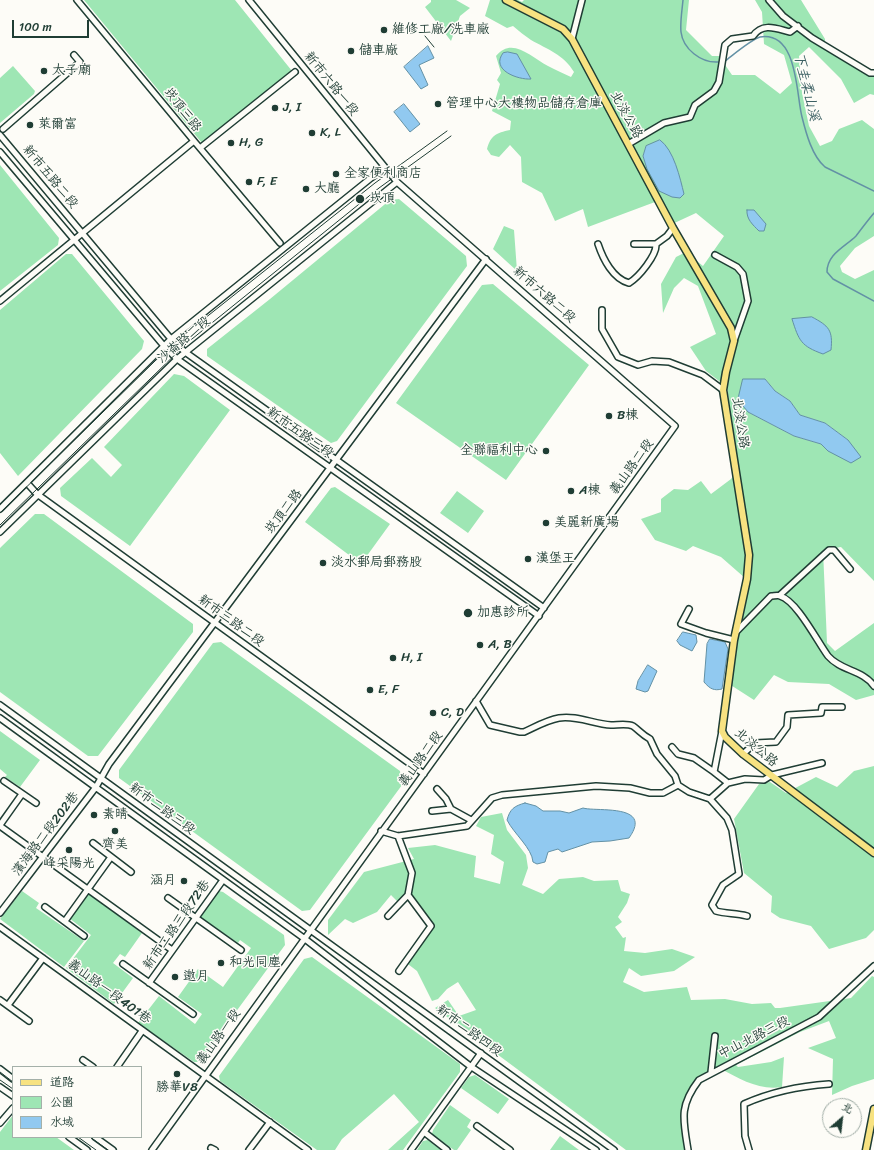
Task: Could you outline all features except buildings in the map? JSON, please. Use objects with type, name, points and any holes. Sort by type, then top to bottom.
[{"type":"main road","name":"北淡公路","points":[[506,0],[564,29],[572,39],[630,143],[673,228],[731,328],[734,341],[723,390],[749,555],[747,579],[734,640],[722,731],[725,737],[743,754],[874,853]]},
{"type":"main road","points":[[866,1150],[874,1109]]},
{"type":"street","name":"崁頂三路","points":[[74,240],[194,141],[76,0]]},
{"type":"street","name":"新市六路一段","points":[[249,0],[397,182]]},
{"type":"street","points":[[572,39],[582,0]]},
{"type":"street","points":[[769,0],[782,16],[825,46],[874,74]]},
{"type":"street","points":[[630,143],[664,123],[690,117],[695,105],[714,91],[719,82],[725,45],[732,39],[753,36],[756,32],[774,26],[790,32],[798,26]]},
{"type":"street","points":[[3,129],[80,62],[74,55]]},
{"type":"street","points":[[200,148],[296,72]]},
{"type":"street","name":"新市五路二段","points":[[0,135],[82,233]]},
{"type":"street","points":[[194,141],[280,243]]},
{"type":"street","name":"新市五路二段","points":[[0,152],[74,240]]},
{"type":"street","name":"沙崙路二段","points":[[0,509],[171,339],[371,178],[386,168]]},
{"type":"street","name":"沙崙路二段","points":[[0,532],[37,494],[177,359],[397,182]]},
{"type":"street","name":"新市六路二段","points":[[397,182],[676,426]]},
{"type":"street","points":[[634,244],[656,244],[667,236],[673,228]]},
{"type":"street","name":"新市五路三段","points":[[82,233],[171,339],[185,352],[544,608]]},
{"type":"street","points":[[0,301],[74,240]]},
{"type":"street","name":"新市五路三段","points":[[74,240],[164,346],[177,359],[539,616]]},
{"type":"street","points":[[598,244],[602,255],[613,272],[624,282],[629,283],[642,272],[656,249],[656,244]]},
{"type":"street","points":[[716,255],[737,267],[743,274],[748,301],[734,341]]},
{"type":"street","name":"崁頂二路","points":[[100,778],[486,259]]},
{"type":"street","points":[[602,310],[602,329],[618,358],[638,365],[652,361],[669,362],[704,375],[723,390]]},
{"type":"street","name":"義山路二段","points":[[311,930],[381,831],[676,426]]},
{"type":"street","name":"新市三路二段","points":[[27,483],[37,494],[424,774]]},
{"type":"street","points":[[736,632],[771,596],[780,595],[828,550],[834,550],[850,569]]},
{"type":"street","points":[[780,595],[787,600],[803,618],[829,657],[849,670],[868,677],[874,686]]},
{"type":"street","points":[[689,609],[681,624],[706,634],[734,640]]},
{"type":"street","points":[[476,701],[490,725],[520,732],[560,718],[571,718],[632,726],[640,734],[650,739],[657,754],[675,776],[678,785],[689,792],[710,799],[727,818],[732,830],[739,874],[723,885],[712,905],[716,911],[724,913],[735,912],[747,916]]},
{"type":"street","name":"新市二路三段","points":[[0,705],[311,930]]},
{"type":"street","points":[[743,754],[755,742],[776,742],[787,727],[788,715],[821,713],[822,707],[842,707]]},
{"type":"street","name":"新市二路三段","points":[[0,718],[305,939]]},
{"type":"street","points":[[714,772],[722,731]]},
{"type":"street","points":[[672,747],[678,754],[694,758],[728,783]]},
{"type":"street","points":[[710,799],[728,783],[745,779],[764,780],[772,775],[822,764]]},
{"type":"street","name":"濱海路二段202巷","points":[[0,913],[96,787],[100,778]]},
{"type":"street","points":[[4,781],[36,803]]},
{"type":"street","points":[[381,831],[398,836],[467,826],[492,798],[502,794],[596,786],[630,788],[650,793],[663,792],[678,785]]},
{"type":"street","points":[[437,789],[446,799],[451,809],[471,820]]},
{"type":"street","points":[[22,794],[0,825],[172,950]]},
{"type":"street","points":[[432,811],[451,809]]},
{"type":"street","points":[[388,916],[408,895],[412,873],[398,836]]},
{"type":"street","points":[[93,843],[131,872]]},
{"type":"street","points":[[65,921],[111,857]]},
{"type":"street","name":"新市二路三段72巷","points":[[149,983],[223,880]]},
{"type":"street","points":[[399,971],[431,926],[408,895]]},
{"type":"street","points":[[168,898],[241,950]]},
{"type":"street","points":[[45,907],[84,936]]},
{"type":"street","name":"義山路一段401巷","points":[[0,927],[106,1002],[142,1031],[308,1150]]},
{"type":"street","name":"義山路一段","points":[[152,1150],[204,1076],[311,930]]},
{"type":"street","name":"新市二路四段","points":[[311,930],[614,1150]]},
{"type":"street","name":"新市二路四段","points":[[305,939],[470,1066],[595,1150]]},
{"type":"street","points":[[8,1006],[42,958]]},
{"type":"street","name":"新市二路三段72巷","points":[[123,964],[194,1014]]},
{"type":"street","name":"中山北路三段","points":[[688,1150],[682,1118],[687,1098],[699,1080],[711,1072],[819,1017],[874,966]]},
{"type":"street","points":[[0,1000],[29,1021]]},
{"type":"street","points":[[118,1066],[142,1031]]},
{"type":"street","points":[[711,1072],[715,1036]]},
{"type":"street","points":[[411,1150],[470,1066],[481,1053]]},
{"type":"street","points":[[83,1060],[91,1066]]},
{"type":"street","points":[[0,1069],[12,1078]]},
{"type":"street","points":[[749,1150],[745,1136],[744,1104],[764,1095],[797,1087],[829,1084]]},
{"type":"street","points":[[0,1086],[12,1095]]},
{"type":"street","points":[[0,1123],[12,1109]]},
{"type":"street","points":[[249,1150],[270,1122]]},
{"type":"street","points":[[477,1126],[504,1148],[510,1150]]},
{"type":"street","points":[[424,1132],[447,1150]]},
{"type":"street","points":[[70,1138],[87,1150]]},
{"type":"street","points":[[96,1138],[113,1150]]},
{"type":"green space","points":[[84,0],[235,0],[292,71],[202,143]]},
{"type":"green space","points":[[431,0],[456,0],[470,8],[460,16],[451,41],[425,7],[431,2]]},
{"type":"green space","points":[[490,0],[518,0],[522,2],[524,0],[689,0],[686,30],[712,56],[719,56],[732,75],[755,75],[780,94],[792,83],[784,55],[764,44],[762,12],[755,0],[801,0],[825,39],[825,45],[874,74],[874,95],[870,94],[854,103],[841,79],[809,47],[799,56],[802,93],[809,126],[820,146],[832,141],[839,129],[862,120],[874,129],[874,236],[855,248],[840,266],[842,272],[855,279],[874,270],[874,581],[841,547],[823,550],[827,643],[835,651],[874,623],[874,695],[856,700],[829,684],[788,682],[774,675],[754,700],[726,682],[745,578],[721,557],[693,546],[686,551],[655,540],[641,519],[661,512],[661,499],[674,489],[688,490],[701,481],[711,494],[731,479],[738,469],[727,387],[706,371],[690,347],[716,334],[698,286],[684,278],[674,288],[663,313],[661,284],[676,257],[686,252],[703,266],[724,236],[696,213],[668,226],[655,202],[588,227],[583,209],[555,221],[542,193],[522,182],[521,157],[510,145],[499,157],[491,155],[487,149],[490,141],[495,135],[510,130],[511,121],[492,111],[500,84],[497,80],[501,73],[496,56],[502,50],[515,48],[522,50],[571,77],[574,72],[560,57],[531,40],[513,26],[507,28],[485,16]],"holes":[[[646,146],[672,158],[679,176],[647,169],[643,156]],[[765,379],[775,391],[790,401],[800,415],[825,423],[848,440],[828,451],[821,444],[794,436],[748,412]]]},
{"type":"green space","points":[[13,66],[35,91],[34,94],[0,123],[0,78]]},
{"type":"green space","points":[[0,165],[59,238],[58,245],[0,291]]},
{"type":"green space","points":[[399,199],[466,256],[467,266],[337,441],[331,443],[207,356],[207,349],[390,200]]},
{"type":"green space","points":[[504,226],[514,230],[517,271],[493,249]]},
{"type":"green space","points":[[66,254],[72,254],[144,341],[142,349],[18,476],[0,453],[0,310]]},
{"type":"green space","points":[[493,284],[589,365],[506,480],[396,403],[482,285]]},
{"type":"green space","points":[[174,374],[184,376],[230,410],[130,546],[61,496],[60,488],[92,458],[111,477],[122,465],[104,447]]},
{"type":"green space","points":[[335,487],[390,524],[361,564],[305,522],[331,488]]},
{"type":"green space","points":[[457,491],[484,511],[468,533],[440,513]]},
{"type":"green space","points":[[35,514],[44,514],[193,624],[193,632],[98,756],[88,756],[0,692],[0,548]]},
{"type":"green space","points":[[221,642],[400,771],[402,785],[310,910],[302,911],[119,778],[119,770],[213,643]]},
{"type":"green space","points":[[0,731],[40,760],[20,787],[5,777],[7,775],[0,769]]},
{"type":"green space","points":[[874,766],[874,930],[866,938],[829,949],[811,926],[780,918],[771,912],[772,896],[744,873],[734,819],[759,784],[770,782],[786,793],[816,777],[837,787],[854,771]]},
{"type":"green space","points":[[502,813],[507,830],[526,855],[528,868],[522,885],[543,894],[559,879],[583,877],[594,881],[618,880],[621,891],[630,894],[627,903],[618,917],[622,922],[615,927],[623,938],[626,937],[624,951],[645,953],[672,949],[695,957],[674,971],[641,976],[629,968],[623,982],[644,992],[687,987],[691,1000],[725,999],[752,1004],[771,1003],[775,1008],[780,1008],[851,998],[872,976],[874,977],[874,1079],[852,1086],[832,1095],[833,1059],[808,1048],[836,1038],[829,1021],[800,1032],[736,1065],[738,1067],[771,1062],[784,1057],[782,1087],[774,1088],[758,1086],[721,1069],[697,1084],[685,1102],[688,1150],[626,1150],[435,1008],[448,1000],[459,1016],[476,1010],[458,982],[447,989],[438,999],[432,1001],[417,971],[404,961],[433,927],[405,895],[398,902],[391,895],[377,912],[353,923],[345,919],[328,935],[328,920],[364,872],[414,859],[408,848],[435,845],[476,856],[474,877],[500,884],[504,862],[491,854],[494,835],[476,826],[481,817]]},
{"type":"green space","points":[[22,891],[39,903],[36,908],[84,941],[64,967],[0,919]]},
{"type":"green space","points":[[219,891],[223,892],[284,935],[285,945],[199,1062],[194,1062],[138,1023],[159,996],[195,1024],[202,1014],[178,997],[198,969],[223,987],[251,948],[240,940],[238,943],[200,917]]},
{"type":"green space","points":[[88,893],[142,933],[125,957],[120,954],[113,963],[133,978],[114,1004],[66,968],[91,935],[69,918]]},
{"type":"green space","points":[[312,957],[460,1064],[460,1072],[403,1150],[388,1150],[419,1122],[394,1094],[342,1139],[335,1150],[317,1150],[220,1081],[219,1076],[304,959]]},
{"type":"green space","points":[[475,1075],[509,1099],[498,1114],[461,1088],[469,1077]]},
{"type":"green space","points":[[450,1105],[471,1120],[467,1127],[471,1130],[457,1150],[454,1150],[432,1134],[433,1130]]},
{"type":"green space","points":[[12,1116],[12,1138],[57,1138],[74,1150],[0,1150],[0,1132]]},
{"type":"green space","points":[[560,1136],[579,1150],[550,1150]]},
{"type":"green space","points":[[428,1140],[441,1150],[417,1150],[423,1141]]},
{"type":"water","points":[[428,46],[434,58],[419,65],[428,85],[421,89],[404,67]]},
{"type":"water","points":[[508,52],[517,54],[531,79],[513,76],[503,69],[500,64],[500,59],[503,53]]},
{"type":"water","points":[[404,104],[420,124],[410,132],[394,112]]},
{"type":"water","points":[[660,140],[669,150],[676,165],[684,194],[680,198],[672,197],[659,191],[647,169],[643,156],[646,146]]},
{"type":"water","points":[[747,210],[754,210],[766,224],[764,231],[759,231],[752,224]]},
{"type":"water","points":[[812,317],[829,329],[831,350],[823,354],[810,348],[802,342],[792,319]]},
{"type":"water","points":[[743,379],[765,379],[775,391],[790,401],[800,415],[825,423],[848,440],[861,457],[851,463],[828,451],[821,444],[794,436],[748,412],[738,400]]},
{"type":"water","points":[[683,632],[696,635],[697,642],[692,651],[680,645],[677,641]]},
{"type":"water","points":[[710,639],[725,642],[728,649],[722,689],[717,690],[712,689],[704,682],[707,644]]},
{"type":"water","points":[[648,665],[657,671],[648,691],[645,692],[636,689],[638,681]]},
{"type":"water","points":[[525,803],[536,806],[543,811],[560,811],[569,813],[583,808],[620,811],[629,814],[634,819],[635,827],[629,838],[592,842],[562,852],[558,849],[548,852],[545,862],[537,864],[533,862],[530,852],[507,820],[513,808]]},
{"type":"waterway","name":"下圭柔山溪","points":[[683,0],[681,32],[685,44],[694,54],[699,57],[712,62],[718,62]]},
{"type":"waterway","name":"下圭柔山溪","points":[[725,61],[760,37],[772,38],[782,44],[793,66],[804,123],[810,144],[816,157],[825,167],[874,191]]},
{"type":"waterway","name":"下圭柔山溪","points":[[874,213],[856,236],[833,256],[830,260],[827,272],[833,279],[874,301]]},
{"type":"tram line","points":[[425,36],[434,47]]},
{"type":"tram line","points":[[0,513],[180,338],[375,183],[447,131]]},
{"type":"tram line","points":[[0,525],[187,343],[379,188],[451,136]]},
{"type":"tram line","points":[[0,1072],[12,1081]]},
{"type":"tram line","points":[[0,1080],[12,1088]]},
{"type":"tram line","points":[[79,1138],[96,1150]]},
{"type":"tram line","points":[[91,1138],[108,1150]]},
{"type":"place","name":"維修工廠/洗車廠","points":[[384,30]]},
{"type":"place","name":"儲車廠","points":[[351,51]]},
{"type":"place","name":"太子廟","points":[[44,71]]},
{"type":"place","name":"管理中心大樓物品儲存倉庫","points":[[438,104]]},
{"type":"place","name":"J, I","points":[[275,108]]},
{"type":"place","name":"萊爾富","points":[[30,125]]},
{"type":"place","name":"K, L","points":[[312,133]]},
{"type":"place","name":"H, G","points":[[231,143]]},
{"type":"place","name":"全家便利商店","points":[[336,174]]},
{"type":"place","name":"F, E","points":[[249,182]]},
{"type":"place","name":"大廳","points":[[306,189]]},
{"type":"place","name":"崁頂","points":[[360,199]]},
{"type":"place","name":"B棟","points":[[609,416]]},
{"type":"place","name":"全聯福利中心","points":[[546,451]]},
{"type":"place","name":"A棟","points":[[571,491]]},
{"type":"place","name":"美麗新廣場","points":[[546,523]]},
{"type":"place","name":"漢堡王","points":[[528,559]]},
{"type":"place","name":"淡水郵局郵務股","points":[[323,563]]},
{"type":"place","name":"加惠診所","points":[[468,613]]},
{"type":"place","name":"A, B","points":[[480,645]]},
{"type":"place","name":"H, I","points":[[393,658]]},
{"type":"place","name":"E, F","points":[[370,690]]},
{"type":"place","name":"C, D","points":[[433,713]]},
{"type":"place","name":"素晴","points":[[94,815]]},
{"type":"place","name":"齊美","points":[[115,831]]},
{"type":"place","name":"峰采陽光","points":[[69,850]]},
{"type":"place","name":"涵月","points":[[184,881]]},
{"type":"place","name":"和光同塵","points":[[221,963]]},
{"type":"place","name":"邀月","points":[[175,977]]},
{"type":"place","name":"勝華V8","points":[[177,1074]]}]
